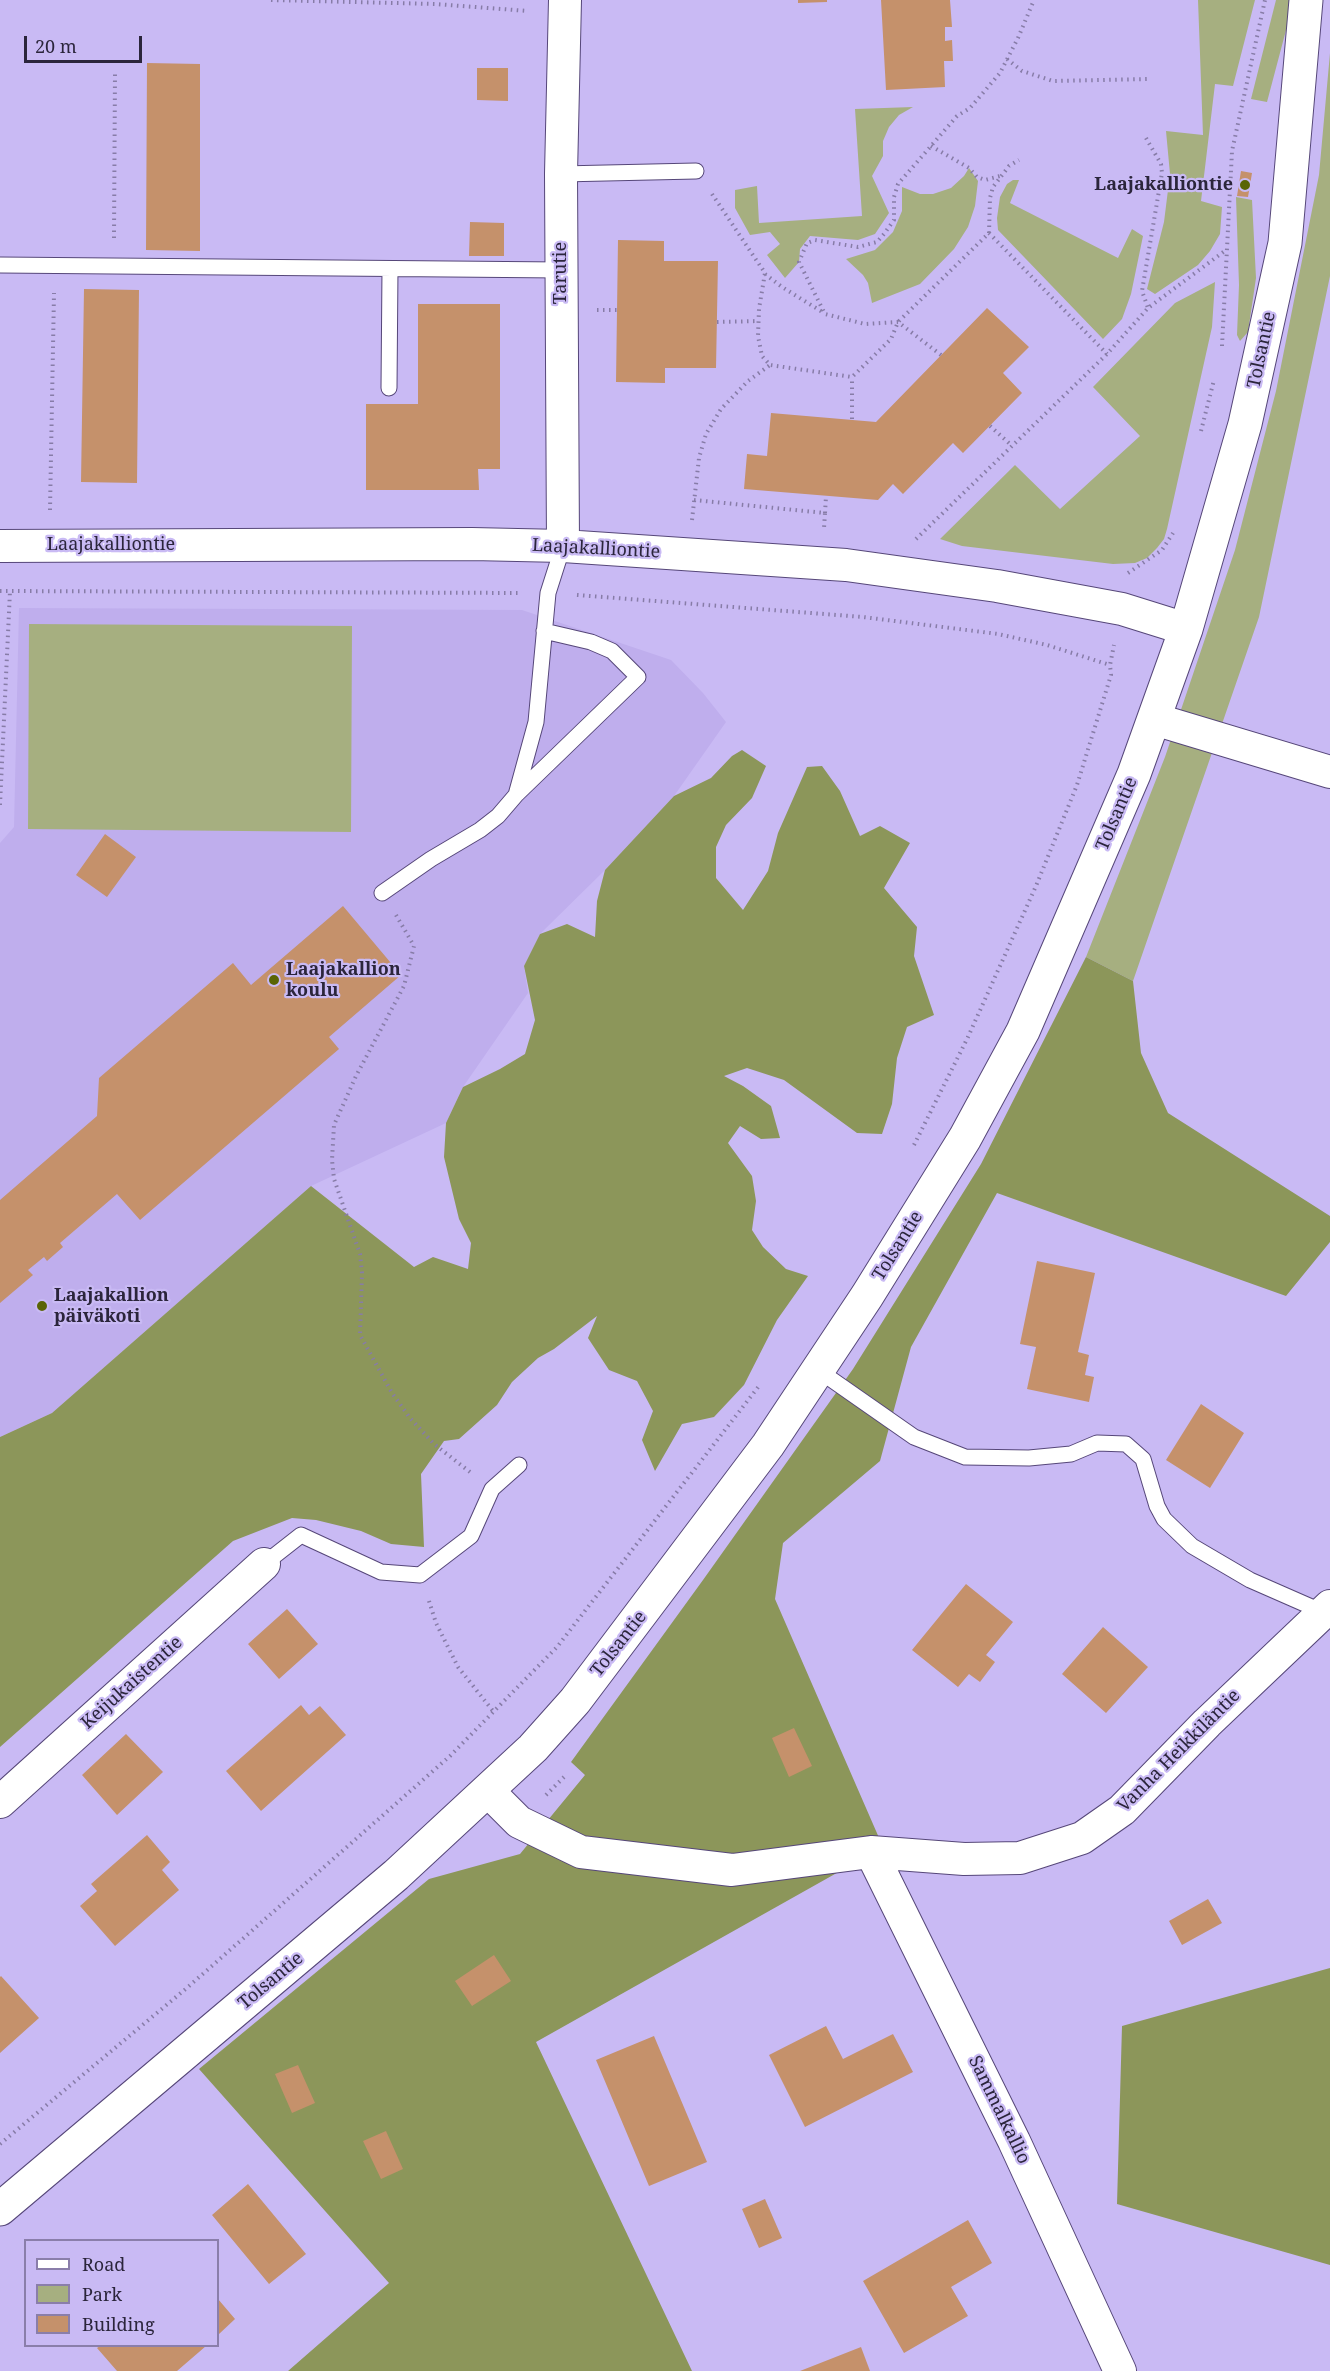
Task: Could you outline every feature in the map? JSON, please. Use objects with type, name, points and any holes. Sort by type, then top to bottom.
[{"type":"street","name":"Tarutie","points":[[562,546],[561,174],[565,0]]},
{"type":"street","name":"Tolsantie","points":[[0,2209],[348,1917],[533,1748],[575,1701],[768,1445],[867,1296],[965,1138],[1023,1032],[1134,774],[1186,629],[1245,424],[1285,243],[1306,0]]},
{"type":"street","name":"Laajakalliontie","points":[[0,546],[472,544],[562,546],[846,565],[997,586],[1122,609],[1186,629]]},
{"type":"street","points":[[1154,719],[1330,772]]},
{"type":"street","name":"Keijukaistentie","points":[[0,1802],[264,1563]]},
{"type":"street","name":"Vanha Heikkiläntie","points":[[488,1791],[519,1822],[581,1852],[732,1870],[871,1852],[964,1859],[1020,1858],[1082,1838],[1122,1810],[1207,1723],[1327,1609]]},
{"type":"street","name":"Sammalkallio","points":[[871,1852],[1014,2141],[1120,2371]]},
{"type":"lane","points":[[561,174],[696,171]]},
{"type":"lane","points":[[0,265],[561,270]]},
{"type":"lane","points":[[389,388],[390,268]]},
{"type":"lane","points":[[516,795],[536,722],[548,593],[562,546]]},
{"type":"lane","points":[[382,893],[498,816],[516,795],[638,677],[612,651],[591,642],[544,631]]},
{"type":"lane","points":[[818,1370],[914,1437],[965,1457],[1029,1458],[1071,1454],[1097,1443],[1126,1444],[1143,1459],[1157,1506],[1164,1519],[1192,1546],[1250,1580],[1327,1609]]},
{"type":"lane","points":[[264,1563],[301,1535],[381,1572],[420,1575],[471,1536],[492,1490],[519,1465]]},
{"type":"path","points":[[271,0],[435,4],[532,11]]},
{"type":"path","points":[[435,4],[440,0]]},
{"type":"path","points":[[825,314],[799,262],[807,243],[815,240],[858,248],[877,242],[894,220],[896,211],[894,197],[898,184],[957,116],[970,108],[1000,72],[1034,0]]},
{"type":"path","points":[[1222,347],[1232,151],[1265,0]]},
{"type":"path","points":[[1007,59],[1022,71],[1053,81],[1149,80]]},
{"type":"path","points":[[114,266],[115,71]]},
{"type":"path","points":[[1146,138],[1161,164],[1162,173],[1142,291],[1148,308]]},
{"type":"path","points":[[931,146],[969,168],[977,177],[985,180],[1000,176]]},
{"type":"path","points":[[852,420],[852,377],[891,339],[898,322],[989,233],[990,198],[1000,176],[1009,166],[1019,160]]},
{"type":"path","points":[[696,171],[765,273],[782,287],[825,314],[865,324],[898,322],[941,355]]},
{"type":"path","points":[[989,233],[1107,354]]},
{"type":"path","points":[[912,543],[1107,354],[1148,308],[1226,250]]},
{"type":"path","points":[[50,517],[55,265]]},
{"type":"path","points":[[765,273],[758,336],[762,356],[770,365],[852,377]]},
{"type":"path","points":[[590,310],[617,310]]},
{"type":"path","points":[[717,322],[759,321]]},
{"type":"path","points":[[692,522],[699,458],[706,434],[721,409],[748,381],[770,365]]},
{"type":"path","points":[[1200,436],[1216,369]]},
{"type":"path","points":[[990,426],[1011,446]]},
{"type":"path","points":[[824,534],[826,496]]},
{"type":"path","points":[[694,500],[825,513]]},
{"type":"path","points":[[1128,573],[1162,550],[1178,526]]},
{"type":"path","points":[[0,806],[10,591]]},
{"type":"path","points":[[910,1153],[968,1036],[1036,886],[1096,731],[1111,675],[1110,665]]},
{"type":"path","points":[[382,893],[414,946],[404,986],[356,1076],[334,1125],[332,1160],[334,1179],[360,1254],[362,1273],[360,1335],[392,1393],[410,1418],[434,1444],[492,1490]]},
{"type":"path","points":[[0,2144],[188,1987],[450,1756],[557,1647],[761,1384]]},
{"type":"path","points":[[420,1575],[436,1623],[458,1667],[493,1711]]},
{"type":"shaded area","name":"Laajakallion koulu","points":[[19,608],[522,610],[671,660],[703,693],[726,722],[674,796],[605,870],[540,934],[524,966],[528,993],[463,1087],[446,1123],[311,1186],[52,1413],[0,1437],[0,843],[14,827]]},
{"type":"green space","points":[[1198,0],[1255,0],[1233,86],[1215,84],[1201,201],[1222,207],[1220,234],[1198,265],[1155,294],[1147,289],[1164,222],[1170,174],[1166,131],[1203,135]]},
{"type":"green space","points":[[1276,0],[1294,0],[1267,102],[1251,99]]},
{"type":"green space","points":[[1330,53],[1330,276],[1259,617],[1133,981],[1086,957],[1165,757],[1235,550],[1276,391],[1319,175]]},
{"type":"green space","points":[[913,107],[899,115],[889,127],[883,141],[883,156],[872,176],[889,213],[875,234],[858,240],[810,236],[800,249],[799,262],[785,278],[767,255],[780,244],[770,232],[750,235],[735,208],[735,190],[757,186],[759,223],[862,216],[855,109]]},
{"type":"green space","points":[[969,168],[978,181],[975,206],[968,227],[954,249],[920,284],[872,303],[868,283],[846,259],[875,250],[893,232],[902,211],[902,187],[920,194],[933,194],[951,188]]},
{"type":"green space","points":[[1013,180],[1019,180],[1010,203],[1118,258],[1132,229],[1143,236],[1131,294],[1122,319],[1103,339],[998,230],[1000,197],[1007,184]]},
{"type":"green space","points":[[1236,197],[1252,200],[1256,278],[1248,332],[1240,341],[1237,335],[1239,285]]},
{"type":"green space","points":[[1215,282],[1212,327],[1167,529],[1164,539],[1147,558],[1135,563],[1113,564],[962,546],[940,539],[1015,465],[1060,509],[1140,436],[1093,387],[1175,303]]},
{"type":"green space","points":[[29,624],[352,626],[351,832],[28,829]]},
{"type":"green space","points":[[742,750],[766,766],[752,798],[726,825],[716,847],[716,878],[743,910],[768,871],[778,833],[807,767],[822,766],[840,791],[860,836],[880,826],[910,843],[884,888],[917,927],[914,956],[934,1015],[907,1027],[897,1058],[892,1104],[882,1134],[857,1133],[784,1080],[747,1068],[724,1076],[771,1106],[780,1138],[761,1139],[740,1126],[728,1143],[752,1176],[756,1201],[752,1230],[763,1247],[786,1269],[808,1276],[777,1320],[744,1385],[714,1417],[682,1424],[655,1471],[642,1440],[653,1411],[637,1381],[609,1370],[588,1338],[597,1316],[554,1349],[538,1358],[512,1382],[497,1405],[459,1439],[444,1441],[421,1474],[424,1547],[391,1544],[361,1531],[316,1520],[292,1518],[233,1541],[0,1747],[0,1437],[52,1413],[311,1186],[414,1267],[433,1257],[468,1269],[471,1243],[459,1219],[444,1157],[446,1123],[463,1087],[525,1054],[535,1020],[524,966],[540,934],[567,924],[595,937],[597,901],[605,870],[674,796],[711,778],[732,756]]},
{"type":"green space","points":[[1086,957],[1133,981],[1141,1053],[1168,1113],[1330,1216],[1330,1242],[1286,1296],[997,1193],[911,1347],[880,1461],[783,1543],[775,1599],[883,1847],[536,2042],[692,2371],[288,2371],[389,2283],[199,2069],[429,1879],[520,1854],[585,1775],[571,1762],[853,1369],[981,1164]]},
{"type":"green space","points":[[1330,1968],[1330,2265],[1117,2204],[1122,2026]]},
{"type":"building","points":[[798,0],[827,0],[827,2],[798,3]]},
{"type":"building","points":[[881,0],[950,0],[952,27],[945,27],[945,41],[952,40],[953,61],[944,61],[945,87],[886,90]]},
{"type":"building","points":[[147,63],[200,64],[200,251],[146,250]]},
{"type":"building","points":[[477,68],[508,68],[508,101],[477,100]]},
{"type":"building","points":[[1241,171],[1252,173],[1248,197],[1237,196]]},
{"type":"building","points":[[470,222],[504,223],[504,256],[469,256]]},
{"type":"building","points":[[618,240],[664,241],[664,261],[718,261],[716,368],[665,368],[665,383],[616,382]]},
{"type":"building","points":[[84,289],[139,290],[137,483],[81,482]]},
{"type":"building","points":[[418,304],[500,304],[500,469],[478,469],[479,490],[366,490],[366,404],[418,404]]},
{"type":"building","points":[[987,308],[1029,347],[1003,373],[1022,393],[963,453],[953,443],[903,494],[893,484],[878,500],[744,489],[747,454],[767,456],[771,413],[876,422]]},
{"type":"building","points":[[105,834],[136,857],[107,897],[76,875]]},
{"type":"building","points":[[343,906],[401,975],[329,1037],[339,1049],[140,1220],[117,1194],[60,1243],[63,1247],[47,1261],[44,1257],[28,1270],[33,1275],[0,1303],[0,1200],[97,1116],[99,1078],[233,963],[251,985]]},
{"type":"building","points":[[1037,1261],[1095,1273],[1078,1352],[1089,1355],[1085,1375],[1094,1377],[1089,1402],[1027,1389],[1036,1347],[1020,1344]]},
{"type":"building","points":[[1201,1404],[1244,1433],[1210,1488],[1166,1460]]},
{"type":"building","points":[[966,1584],[1013,1622],[986,1655],[995,1662],[980,1682],[969,1674],[958,1687],[912,1650]]},
{"type":"building","points":[[287,1609],[318,1644],[279,1679],[248,1644]]},
{"type":"building","points":[[1103,1627],[1148,1667],[1106,1713],[1062,1674]]},
{"type":"building","points":[[301,1705],[309,1715],[320,1706],[346,1735],[261,1811],[226,1771]]},
{"type":"building","points":[[794,1728],[812,1766],[789,1777],[772,1738]]},
{"type":"building","points":[[126,1734],[163,1772],[117,1815],[82,1775]]},
{"type":"building","points":[[147,1835],[170,1862],[162,1870],[179,1890],[115,1946],[80,1906],[97,1891],[91,1884]]},
{"type":"building","points":[[1208,1899],[1222,1923],[1182,1945],[1169,1921]]},
{"type":"building","points":[[494,1955],[511,1981],[472,2006],[455,1981]]},
{"type":"building","points":[[0,1977],[39,2018],[0,2053]]},
{"type":"building","points":[[826,2026],[843,2059],[893,2034],[913,2072],[805,2127],[769,2055]]},
{"type":"building","points":[[654,2036],[707,2162],[649,2186],[596,2060]]},
{"type":"building","points":[[298,2065],[315,2103],[292,2113],[275,2074]]},
{"type":"building","points":[[386,2131],[403,2169],[381,2179],[363,2141]]},
{"type":"building","points":[[248,2184],[306,2254],[269,2284],[212,2215]]},
{"type":"building","points":[[765,2199],[782,2238],[759,2248],[742,2209]]},
{"type":"building","points":[[968,2220],[992,2263],[951,2287],[968,2316],[904,2353],[863,2281]]},
{"type":"building","points":[[219,2300],[235,2319],[219,2334]]},
{"type":"building","points":[[205,2347],[177,2371],[117,2371],[97,2348]]},
{"type":"building","points":[[861,2347],[870,2371],[800,2371]]},
{"type":"place","name":"Laajakalliontie","points":[[1245,185]]},
{"type":"place","name":"Laajakallion koulu","points":[[274,980]]},
{"type":"place","name":"Laajakallion päiväkoti","points":[[42,1306]]}]
